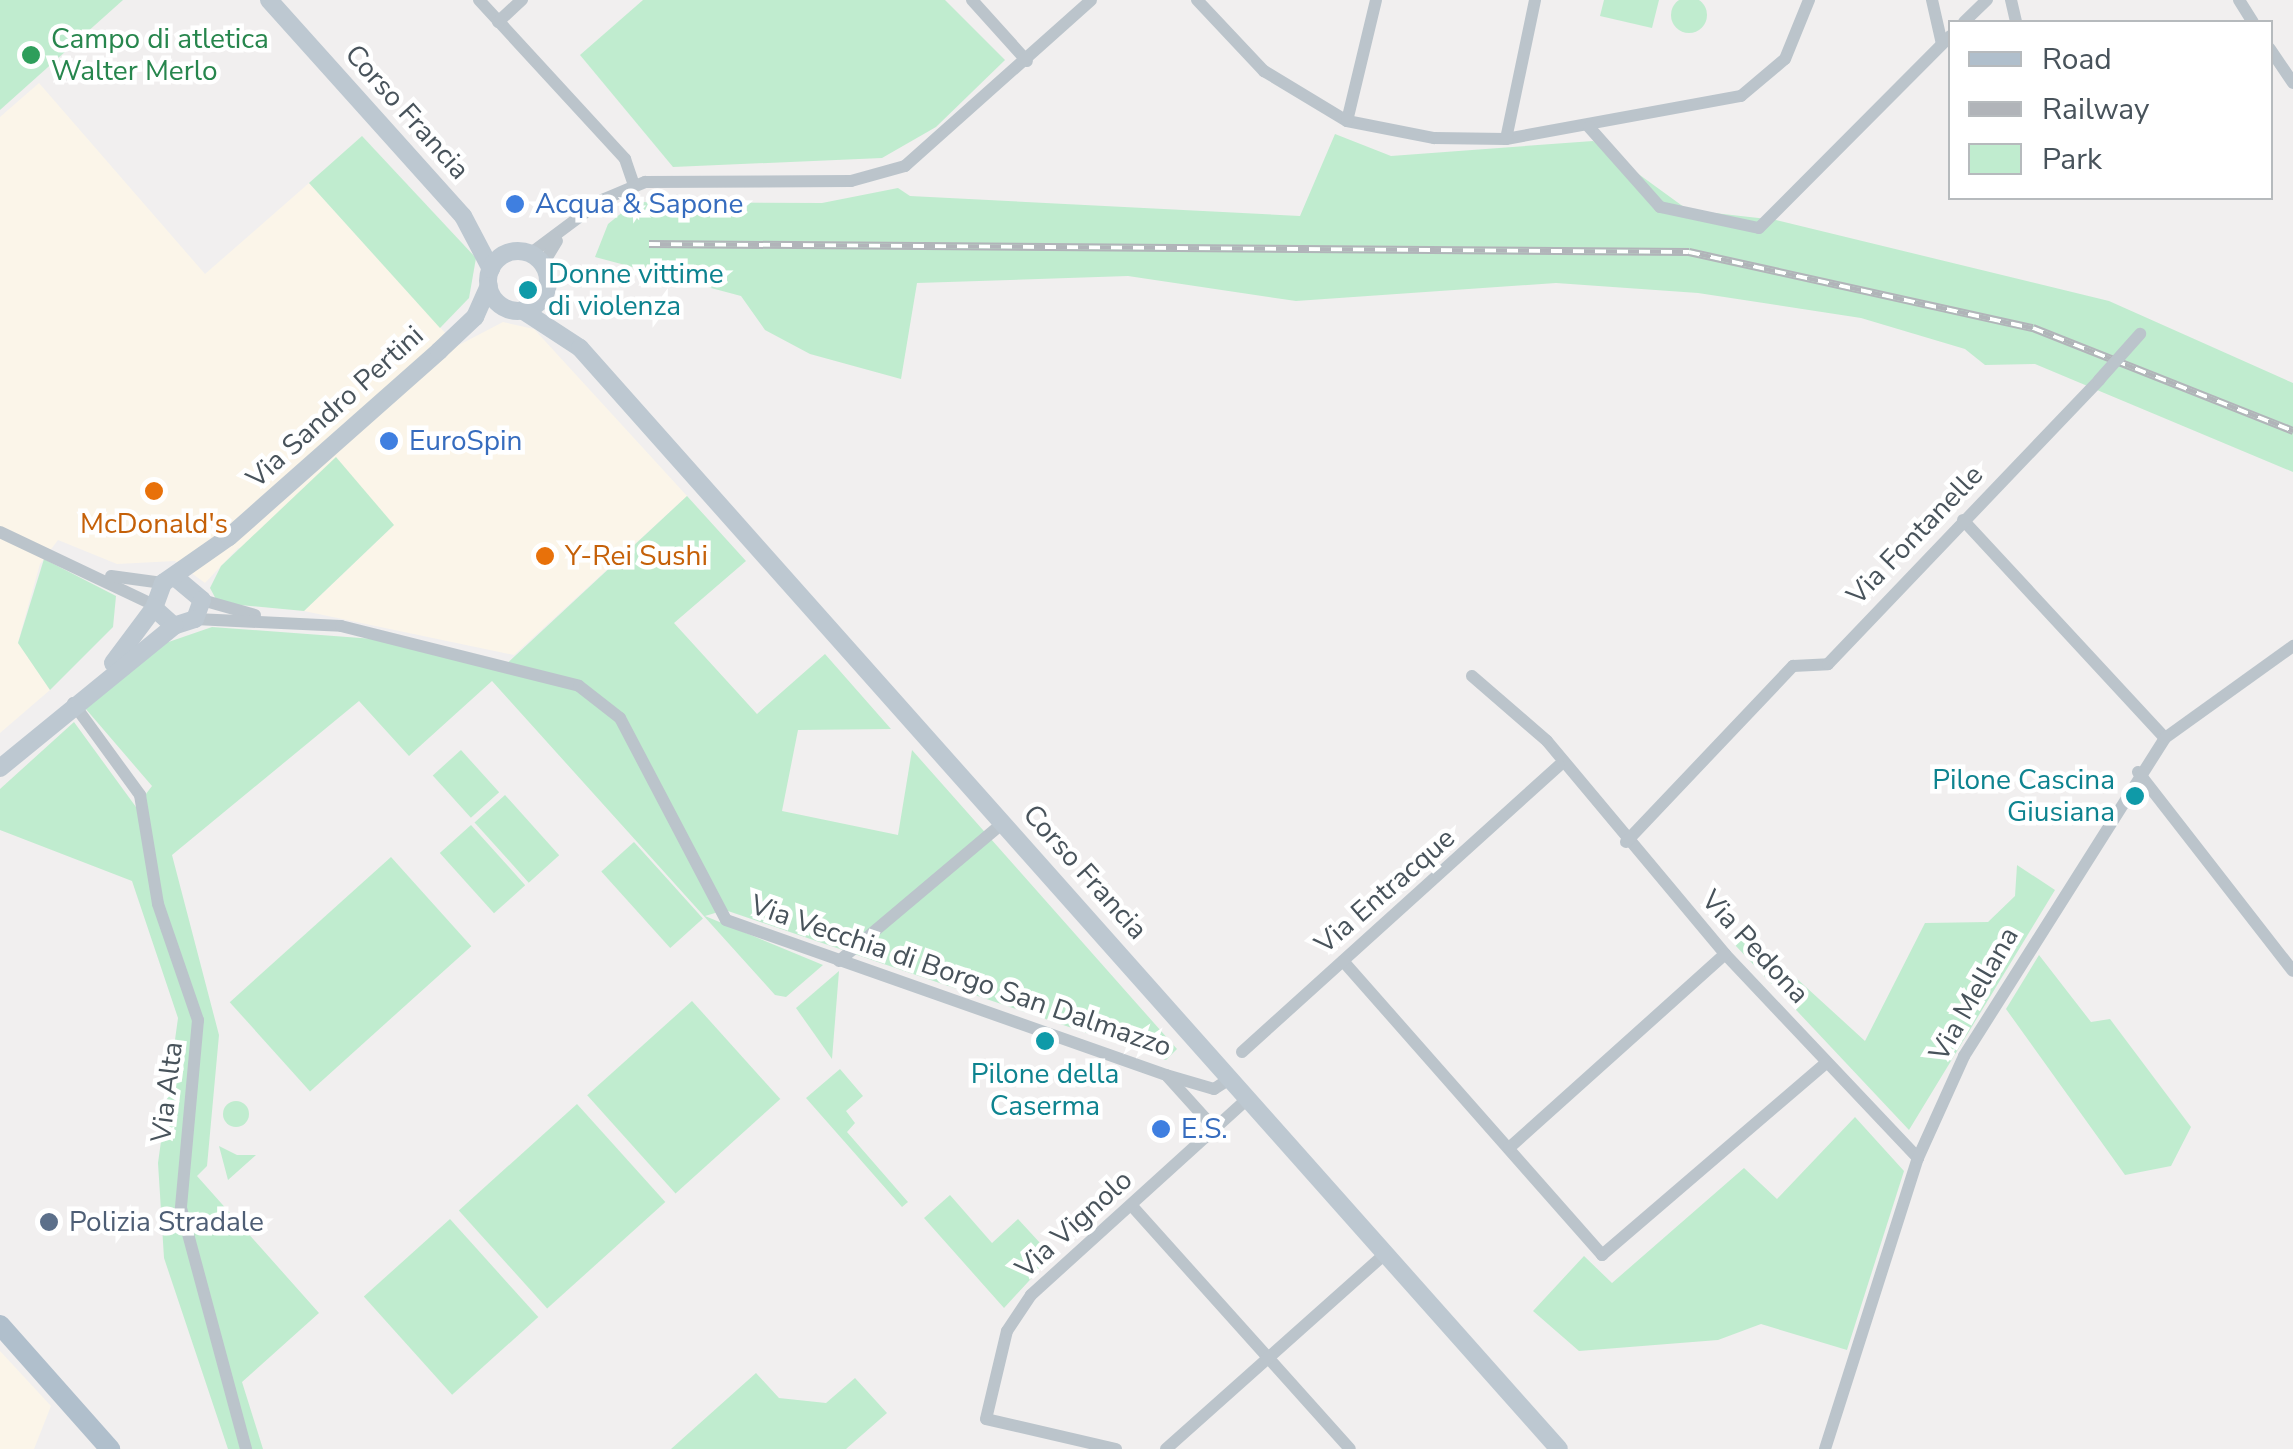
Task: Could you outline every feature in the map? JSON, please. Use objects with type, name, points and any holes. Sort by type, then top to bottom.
[{"type":"main road","name":"Corso Francia","points":[[269,0],[463,216],[508,253]]},
{"type":"main road","name":"Corso Francia","points":[[463,216],[490,278],[514,309],[567,334]]},
{"type":"main road","points":[[490,278],[508,253],[537,259]]},
{"type":"main road","name":"Corso Francia","points":[[537,259],[567,334],[1560,1449]]},
{"type":"main road","name":"Via Sandro Pertini","points":[[169,580],[230,537],[475,317],[490,278]]},
{"type":"main road","points":[[514,309],[547,290]]},
{"type":"main road","name":"Via Sandro Pertini","points":[[475,317],[514,309]]},
{"type":"main road","name":"Via Sandro Pertini","points":[[195,619],[200,594],[230,537]]},
{"type":"main road","points":[[104,676],[169,580],[200,594]]},
{"type":"main road","points":[[154,607],[174,626]]},
{"type":"main road","points":[[0,768],[104,676],[174,626],[195,619]]},
{"type":"main road","points":[[0,1325],[110,1449]]},
{"type":"street","points":[[479,0],[625,159],[634,185]]},
{"type":"street","points":[[498,22],[522,0]]},
{"type":"street","points":[[972,0],[1027,61]]},
{"type":"street","points":[[537,259],[558,239],[634,185],[851,181],[904,166],[1092,0]]},
{"type":"street","points":[[1198,0],[1264,71],[1347,121],[1434,138],[1506,139],[1589,127],[1740,96],[1785,59],[1809,0]]},
{"type":"street","points":[[1347,121],[1376,0]]},
{"type":"street","points":[[1506,139],[1535,0]]},
{"type":"street","points":[[1589,127],[1660,207],[1759,228],[1946,40],[1932,0]]},
{"type":"street","points":[[1966,20],[1988,0]]},
{"type":"street","points":[[2273,54],[2293,84]]},
{"type":"street","name":"Via Fontanelle","points":[[1626,842],[1793,666],[1828,664],[2100,380],[2142,330]]},
{"type":"street","points":[[1962,520],[2165,738]]},
{"type":"street","points":[[0,532],[94,573],[154,607]]},
{"type":"street","points":[[94,573],[169,580]]},
{"type":"street","name":"Via Vecchia di Borgo San Dalmazzo","points":[[200,594],[272,619]]},
{"type":"street","name":"Via Vecchia di Borgo San Dalmazzo","points":[[195,619],[272,619],[341,626],[580,686],[620,718],[726,920],[1166,1075],[1214,1089],[1231,1078]]},
{"type":"street","name":"Via Mellana","points":[[1825,1449],[1918,1158],[1964,1056],[2138,772],[2165,738],[2293,646]]},
{"type":"street","name":"Via Pedona","points":[[1472,676],[1547,741],[1559,766],[1725,954],[1918,1158]]},
{"type":"street","name":"Via Alta","points":[[73,703],[140,795],[158,904],[198,1020],[182,1208],[246,1449]]},
{"type":"street","name":"Via Entracque","points":[[1242,1052],[1559,766]]},
{"type":"street","points":[[2138,772],[2293,970]]},
{"type":"street","points":[[838,961],[1003,823]]},
{"type":"street","points":[[1510,1148],[1725,954]]},
{"type":"street","points":[[1344,962],[1602,1255],[1827,1062]]},
{"type":"street","points":[[1166,1075],[1215,1129]]},
{"type":"street","name":"Via Vignolo","points":[[1116,1449],[986,1419],[1016,1315],[1248,1098]]},
{"type":"street","points":[[1132,1206],[1350,1449]]},
{"type":"street","points":[[1166,1449],[1386,1253]]},
{"type":"shaded area","points":[[39,83],[205,274],[309,183],[457,346],[503,322],[534,329],[687,496],[514,655],[304,611],[394,525],[238,548],[205,583],[175,561],[117,564],[58,540],[40,564],[18,642],[50,690],[0,733],[0,117]]},
{"type":"shaded area","points":[[0,1351],[51,1406],[34,1449],[0,1449]]},
{"type":"green space","points":[[1680,-1],[1698,-1],[1706,8],[1706,22],[1696,32],[1682,32],[1672,22],[1672,8]]},
{"type":"green space","name":"Campo di atletica Walter Merlo","points":[[0,0],[123,0],[0,110]]},
{"type":"green space","points":[[643,0],[945,0],[1005,60],[936,127],[882,158],[673,167],[580,55]]},
{"type":"green space","points":[[1604,0],[1659,0],[1652,28],[1600,16]]},
{"type":"green space","points":[[1335,134],[1391,156],[1593,141],[1688,210],[1776,220],[2109,301],[2293,383],[2293,472],[2035,364],[1985,365],[1965,349],[1861,318],[1698,293],[1556,283],[1296,301],[1128,276],[917,283],[901,379],[810,354],[765,330],[741,296],[595,257],[608,224],[635,202],[822,203],[898,188],[910,196],[1300,216]]},
{"type":"green space","points":[[362,136],[476,258],[469,298],[440,328],[309,183]]},
{"type":"green space","points":[[336,457],[394,525],[304,611],[218,603],[210,588],[221,566]]},
{"type":"green space","points":[[687,496],[746,561],[674,623],[757,714],[825,654],[891,729],[798,730],[782,811],[898,835],[912,750],[1177,1049],[1166,1060],[725,910],[705,916],[823,965],[786,997],[775,995],[492,681],[409,756],[359,701],[172,855],[219,1035],[207,1166],[197,1176],[319,1313],[242,1382],[263,1449],[228,1449],[164,1258],[158,1163],[178,1018],[132,881],[0,830],[0,789],[74,722],[136,807],[152,786],[85,708],[154,647],[212,627],[374,639],[501,669]]},
{"type":"green space","points":[[44,559],[116,596],[113,627],[50,690],[18,643]]},
{"type":"green space","points":[[461,750],[499,792],[471,818],[433,775]]},
{"type":"green space","points":[[505,795],[559,855],[529,883],[475,822]]},
{"type":"green space","points":[[471,825],[525,885],[494,913],[440,853]]},
{"type":"green space","points":[[634,842],[703,919],[670,948],[601,871]]},
{"type":"green space","points":[[391,857],[471,946],[310,1091],[230,1002]]},
{"type":"green space","points":[[2017,865],[2055,890],[1909,1130],[1735,945],[1748,934],[1865,1041],[1925,923],[1988,922],[2015,896]]},
{"type":"green space","points":[[2039,955],[2091,1022],[2110,1019],[2191,1127],[2171,1166],[2125,1175],[2006,1009]]},
{"type":"green space","points":[[839,971],[832,1059],[796,1008]]},
{"type":"green space","points":[[692,1001],[780,1099],[676,1193],[587,1095]]},
{"type":"green space","points":[[840,1069],[863,1096],[846,1111],[855,1123],[847,1132],[908,1202],[902,1207],[806,1098]]},
{"type":"green space","points":[[236,1101],[245,1105],[249,1114],[245,1123],[236,1127],[227,1123],[223,1114],[227,1105]]},
{"type":"green space","points":[[577,1104],[665,1202],[547,1308],[459,1210]]},
{"type":"green space","points":[[1855,1117],[1904,1171],[1847,1350],[1761,1324],[1718,1340],[1579,1351],[1533,1311],[1584,1256],[1612,1283],[1744,1168],[1777,1199]]},
{"type":"green space","points":[[219,1146],[237,1155],[256,1155],[228,1180]]},
{"type":"green space","points":[[950,1195],[992,1243],[1018,1219],[1052,1256],[1004,1308],[924,1218]]},
{"type":"green space","points":[[450,1219],[538,1317],[452,1395],[364,1297]]},
{"type":"green space","points":[[756,1373],[779,1398],[826,1403],[855,1378],[887,1413],[846,1449],[671,1449]]},
{"type":"railway","points":[[649,244],[1689,252],[2033,328],[2293,431]]},
{"type":"place","name":"Campo di atletica Walter Merlo","points":[[31,55]]},
{"type":"place","name":"Acqua & Sapone","points":[[515,204]]},
{"type":"place","name":"Donne vittime di violenza","points":[[528,290]]},
{"type":"place","name":"EuroSpin","points":[[389,441]]},
{"type":"place","name":"McDonald's","points":[[154,491]]},
{"type":"place","name":"Y-Rei Sushi","points":[[545,556]]},
{"type":"place","name":"Pilone Cascina Giusiana","points":[[2135,796]]},
{"type":"place","name":"Pilone della Caserma","points":[[1045,1041]]},
{"type":"place","name":"E.S.","points":[[1161,1129]]},
{"type":"place","name":"Polizia Stradale","points":[[49,1222]]}]
